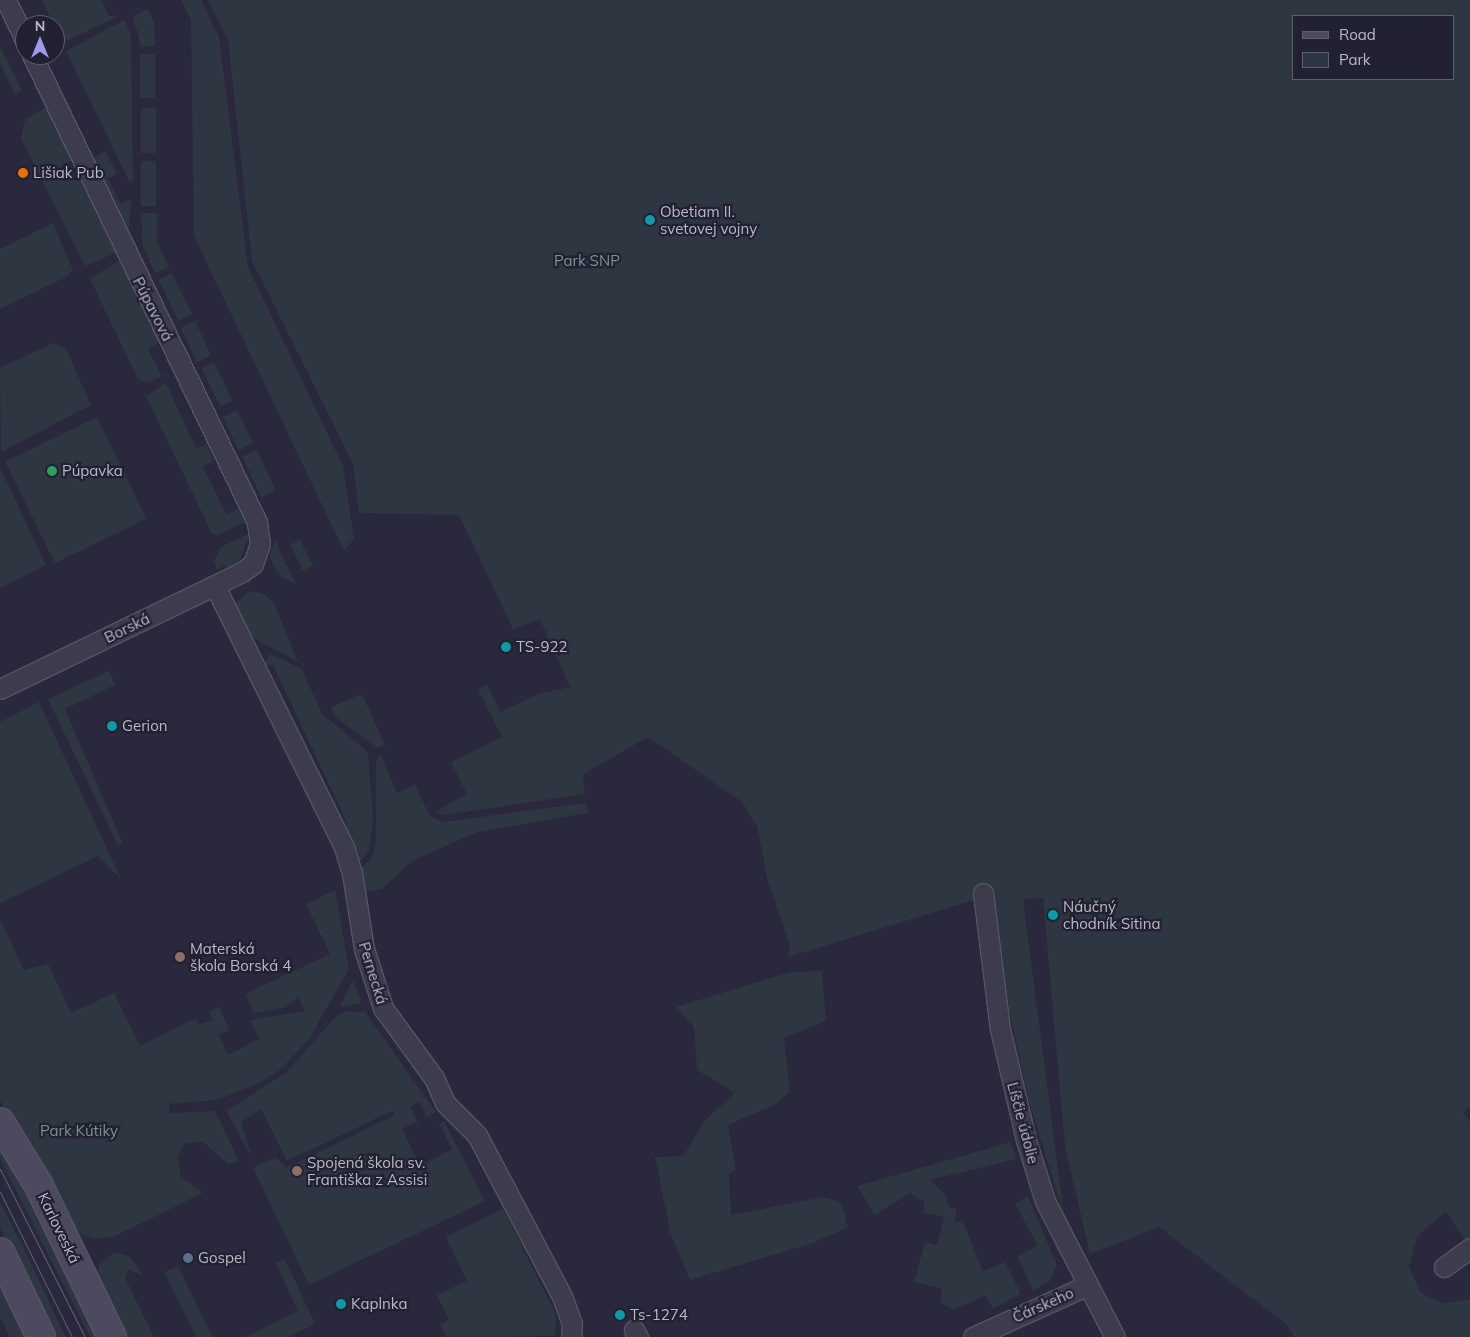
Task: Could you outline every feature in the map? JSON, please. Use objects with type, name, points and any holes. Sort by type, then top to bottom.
[{"type":"main road","name":"Karloveská","points":[[0,1122],[38,1184],[112,1337]]},
{"type":"main road","points":[[0,1252],[41,1337]]},
{"type":"street","points":[[6,0],[15,19]]},
{"type":"street","name":"Púpavová","points":[[37,65],[257,522],[260,544],[253,564]]},
{"type":"street","name":"Borská","points":[[0,689],[215,586],[253,564]]},
{"type":"street","name":"Pernecká","points":[[215,586],[344,847],[352,873],[364,949],[383,1008],[434,1078],[445,1103],[476,1135],[562,1296],[572,1324],[571,1337]]},
{"type":"street","name":"Líščie údolie","points":[[983,893],[1000,1028],[1026,1140],[1045,1201],[1086,1286],[1115,1337]]},
{"type":"street","points":[[1444,1267],[1470,1248]]},
{"type":"street","name":"Čárskeho","points":[[973,1337],[1006,1330],[1086,1286]]},
{"type":"green space","points":[[42,0],[101,0],[109,16],[121,15],[65,42],[65,15],[49,15]]},
{"type":"green space","points":[[181,0],[201,0],[219,37],[248,267],[343,466],[354,539],[344,551],[194,236],[191,20]]},
{"type":"green space","name":"Park SNP","points":[[208,0],[1470,0],[1470,1107],[1463,1112],[1470,1123],[1470,1237],[1465,1240],[1446,1212],[1417,1236],[1409,1267],[1420,1292],[1431,1299],[1445,1303],[1470,1299],[1470,1337],[1294,1337],[1285,1323],[1159,1227],[1090,1254],[1065,1147],[1043,898],[1023,899],[1064,1215],[1030,1105],[1008,1006],[994,900],[971,901],[788,957],[790,946],[767,878],[757,826],[742,802],[648,737],[583,774],[585,794],[444,815],[435,812],[467,794],[451,762],[502,737],[478,689],[487,685],[501,712],[540,693],[570,687],[540,619],[513,629],[459,515],[359,513],[353,464],[252,261],[228,40]]},
{"type":"green space","points":[[148,9],[154,22],[155,46],[141,47],[133,16]]},
{"type":"green space","points":[[124,20],[131,34],[133,181],[129,181],[66,51]]},
{"type":"green space","points":[[0,46],[22,90],[15,95],[0,63]]},
{"type":"green space","points":[[140,54],[155,54],[155,98],[140,98]]},
{"type":"green space","points":[[49,105],[74,160],[60,166],[66,181],[81,175],[117,252],[85,266],[21,139],[25,120]]},
{"type":"green space","points":[[141,108],[156,108],[156,153],[141,153]]},
{"type":"green space","points":[[106,151],[117,174],[108,178],[120,203],[131,200],[129,232],[92,159]]},
{"type":"green space","points":[[141,161],[156,161],[156,206],[141,206]]},
{"type":"green space","points":[[141,213],[157,213],[157,242],[169,267],[155,273],[142,244]]},
{"type":"green space","points":[[53,223],[73,270],[68,276],[0,309],[0,249]]},
{"type":"green space","points":[[121,259],[160,342],[148,349],[162,376],[148,383],[138,379],[90,279]]},
{"type":"green space","points":[[172,273],[192,314],[179,321],[159,280]]},
{"type":"green space","points":[[195,321],[211,355],[197,362],[180,328]]},
{"type":"green space","points":[[53,343],[66,348],[91,405],[1,452],[0,368]]},
{"type":"green space","points":[[214,362],[233,401],[220,407],[201,368]]},
{"type":"green space","points":[[166,383],[196,448],[207,445],[214,461],[203,466],[226,514],[239,509],[246,522],[218,535],[212,534],[146,396]]},
{"type":"green space","points":[[237,410],[253,443],[239,450],[223,417]]},
{"type":"green space","points":[[97,417],[147,519],[55,563],[5,462]]},
{"type":"green space","points":[[257,450],[276,491],[262,498],[242,457]]},
{"type":"green space","points":[[0,467],[46,565],[0,588]]},
{"type":"green space","points":[[250,533],[240,559],[228,570],[225,565],[217,570],[214,561],[221,547]]},
{"type":"green space","points":[[275,540],[296,584],[281,577],[274,567],[270,556]]},
{"type":"green space","points":[[300,540],[313,566],[303,571],[290,545]]},
{"type":"green space","points":[[250,591],[264,594],[274,603],[298,662],[250,636],[234,604]]},
{"type":"green space","points":[[270,654],[302,669],[322,714],[368,752],[373,818],[369,850],[359,863],[342,829],[348,825],[273,665],[263,665]]},
{"type":"green space","points":[[109,671],[115,685],[65,709],[123,844],[118,846],[48,699]]},
{"type":"green space","points":[[358,695],[363,696],[385,745],[377,748],[336,718],[331,707]]},
{"type":"green space","points":[[39,702],[121,879],[98,856],[0,903],[0,722]]},
{"type":"green space","points":[[380,754],[397,793],[415,785],[430,816],[443,822],[586,803],[588,813],[477,832],[412,861],[382,889],[363,892],[360,869],[371,859],[376,844],[376,761]]},
{"type":"green space","name":"Park Kútiky","points":[[335,890],[349,969],[308,1041],[280,1070],[255,1085],[217,1100],[169,1104],[170,1113],[215,1111],[239,1161],[228,1164],[203,1142],[184,1143],[178,1158],[181,1177],[203,1193],[115,1236],[96,1239],[81,1234],[71,1224],[0,1101],[0,919],[24,970],[48,964],[71,1013],[114,993],[140,1046],[196,1018],[199,1024],[213,1020],[209,1012],[219,1007],[229,1030],[219,1035],[228,1055],[259,1039],[250,1020],[304,1011],[298,997],[284,1008],[254,1013],[245,994],[330,954],[306,904]]},
{"type":"green space","points":[[822,971],[826,1021],[784,1038],[790,1092],[776,1104],[728,1125],[736,1170],[729,1173],[731,1215],[823,1197],[841,1202],[848,1227],[813,1243],[690,1280],[670,1232],[655,1157],[683,1156],[706,1119],[735,1093],[697,1070],[694,1027],[676,1007],[790,972]]},
{"type":"green space","points":[[354,982],[361,1003],[340,1007],[351,983]]},
{"type":"green space","points":[[346,1011],[365,1012],[436,1112],[427,1117],[419,1102],[410,1107],[418,1122],[402,1129],[420,1166],[452,1149],[439,1124],[444,1121],[485,1201],[309,1285],[253,1168],[276,1157],[286,1168],[395,1115],[392,1111],[287,1161],[261,1109],[241,1122],[252,1158],[226,1111],[287,1072],[334,1018]]},
{"type":"green space","points":[[0,1141],[16,1166],[100,1337],[90,1337],[0,1159]]},
{"type":"green space","points":[[1011,1142],[1016,1159],[930,1180],[945,1194],[950,1209],[956,1208],[955,1223],[962,1220],[983,1271],[1005,1262],[1021,1294],[993,1309],[986,1295],[953,1310],[940,1302],[942,1289],[914,1282],[925,1242],[937,1245],[944,1217],[924,1213],[924,1202],[910,1193],[875,1215],[857,1186]]},
{"type":"green space","points":[[1028,1196],[1057,1265],[1049,1282],[1033,1291],[1017,1256],[1038,1246],[1015,1204]]},
{"type":"green space","points":[[0,1202],[66,1337],[53,1337],[0,1228]]},
{"type":"green space","points":[[503,1209],[556,1315],[555,1336],[446,1337],[440,1324],[449,1320],[437,1295],[467,1281],[446,1237]]},
{"type":"green space","points":[[114,1252],[131,1257],[144,1276],[128,1270],[125,1278],[154,1337],[125,1337],[99,1282],[98,1266]]},
{"type":"green space","points":[[285,1259],[315,1324],[288,1337],[244,1337],[298,1311],[276,1263]]},
{"type":"green space","points":[[178,1266],[213,1337],[196,1337],[165,1273]]},
{"type":"green space","points":[[0,1276],[25,1337],[10,1337],[0,1317]]},
{"type":"tram line","points":[[0,1169],[85,1337]]},
{"type":"tram line","points":[[0,1192],[72,1337]]},
{"type":"place","name":"Lišiak Pub","points":[[23,173]]},
{"type":"place","name":"Obetiam II. svetovej vojny","points":[[650,220]]},
{"type":"place","name":"Púpavka","points":[[52,471]]},
{"type":"place","name":"TS-922","points":[[506,647]]},
{"type":"place","name":"Gerion","points":[[112,726]]},
{"type":"place","name":"Náučný chodník Sitina","points":[[1053,915]]},
{"type":"place","name":"Materská škola Borská 4","points":[[180,957]]},
{"type":"place","name":"Spojená škola sv. Františka z Assisi","points":[[297,1171]]},
{"type":"place","name":"Gospel","points":[[188,1258]]},
{"type":"place","name":"Kaplnka","points":[[341,1304]]},
{"type":"place","name":"Ts-1274","points":[[620,1315]]}]
